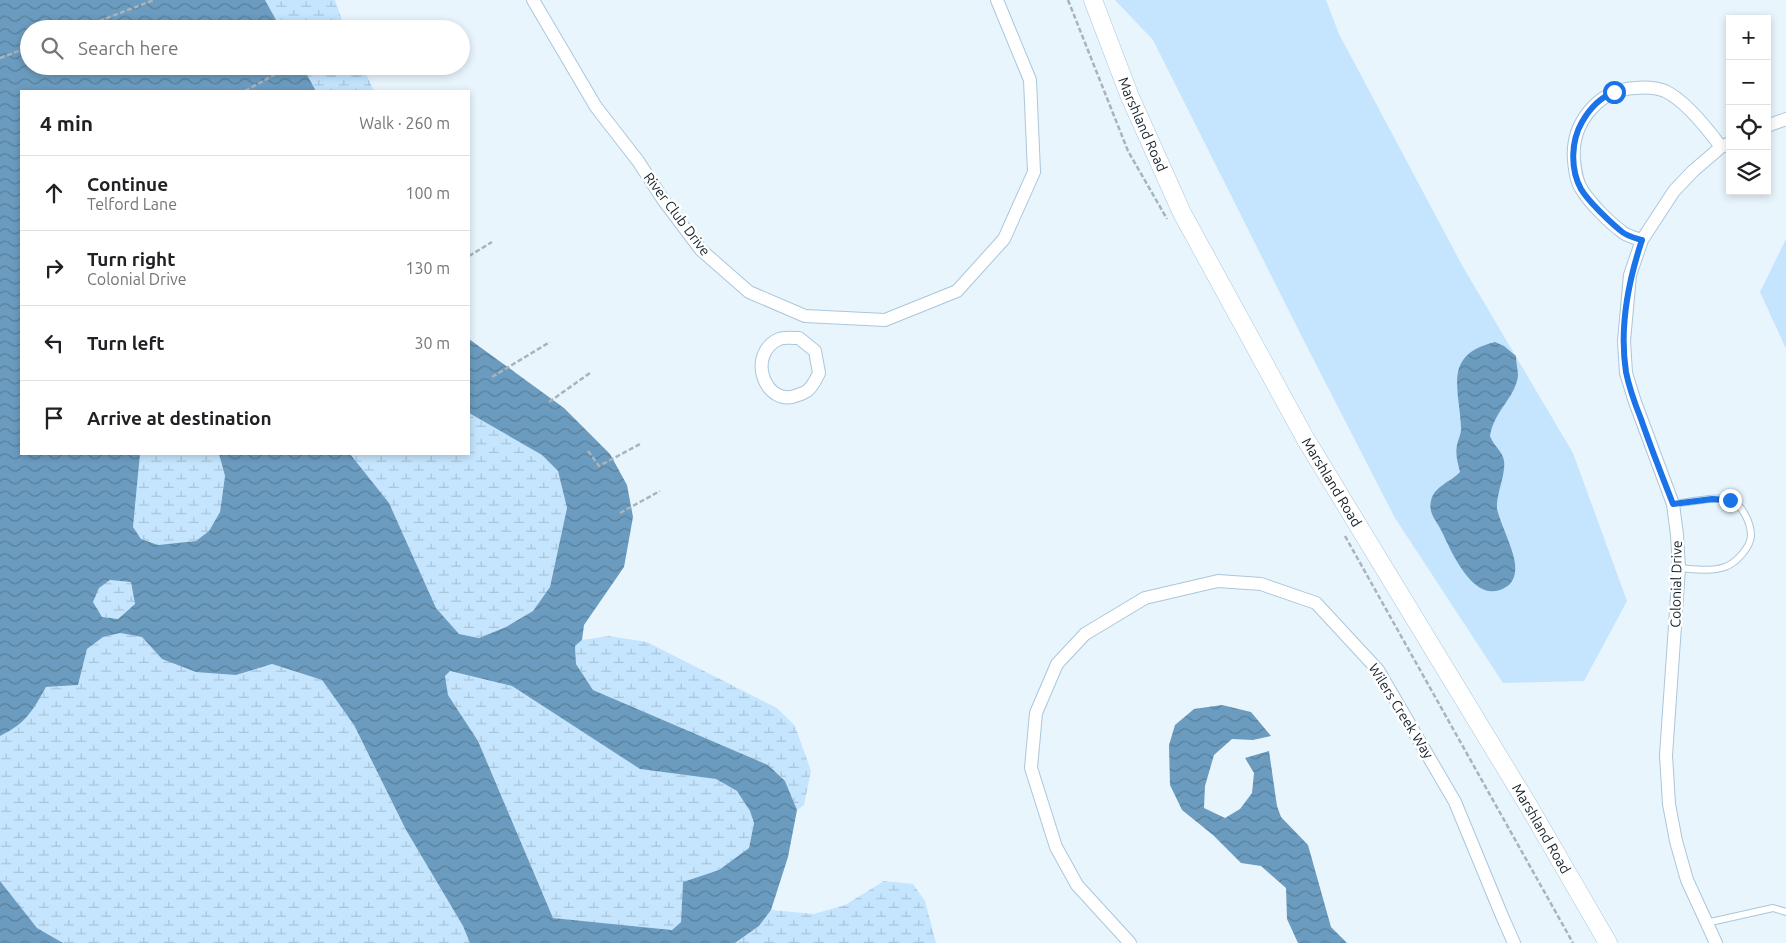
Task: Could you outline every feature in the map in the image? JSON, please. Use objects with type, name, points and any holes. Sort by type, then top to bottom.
[{"type":"street","name":"River Club Drive","points":[[533,0],[596,107],[638,161],[664,201],[701,250],[749,292],[804,316],[885,320],[957,291],[1004,239],[1034,172],[1030,80],[997,0]]},
{"type":"street","name":"Marshland Road","points":[[1093,0],[1130,97],[1182,213],[1300,430],[1528,805],[1608,943]]},
{"type":"street","points":[[1642,240],[1622,232],[1581,189],[1575,172],[1573,151],[1576,132],[1589,110],[1604,96],[1625,88],[1649,87],[1664,91],[1686,106],[1725,145]]},
{"type":"street","points":[[1771,125],[1786,119]]},
{"type":"street","name":"Colonial Drive","points":[[1716,943],[1687,880],[1676,841],[1669,804],[1666,755],[1678,568],[1678,535],[1673,504],[1635,402],[1626,372],[1624,341],[1630,275],[1642,240],[1674,191],[1693,171],[1725,145]]},
{"type":"street","points":[[799,338],[804,316]]},
{"type":"street","points":[[799,338],[816,351],[819,374],[808,391],[794,397],[785,397],[772,392],[765,383],[760,367],[766,350],[773,344],[780,339],[799,338]]},
{"type":"street","name":"Wilers Creek Way","points":[[1130,943],[1078,886],[1056,847],[1031,768],[1036,714],[1057,664],[1085,634],[1144,598],[1218,581],[1261,584],[1316,603],[1378,670],[1456,802],[1514,943]]},
{"type":"lane","points":[[1673,504],[1712,499],[1730,500],[1741,508],[1748,523],[1751,537],[1738,559],[1726,567],[1713,570],[1678,568]]},
{"type":"lane","points":[[1706,924],[1773,908],[1786,912]]},
{"type":"path","points":[[102,20],[154,0]]},
{"type":"path","points":[[0,58],[20,50]]},
{"type":"path","points":[[247,90],[274,75]]},
{"type":"path","points":[[470,255],[492,242]]},
{"type":"path","points":[[492,377],[550,342]]},
{"type":"path","points":[[549,402],[590,373]]},
{"type":"path","points":[[588,451],[599,466],[642,443]]},
{"type":"path","points":[[620,513],[660,491]]},
{"type":"green space","points":[[265,0],[335,0],[342,20],[276,20]]},
{"type":"green space","points":[[1115,0],[1326,0],[1339,34],[1463,267],[1573,453],[1627,601],[1584,681],[1503,683],[1395,518],[1153,40]]},
{"type":"green space","points":[[307,75],[366,75],[374,90],[315,90]]},
{"type":"green space","points":[[1786,239],[1786,349],[1760,292]]},
{"type":"green space","points":[[470,414],[542,455],[558,471],[567,508],[550,587],[533,611],[506,627],[479,638],[459,634],[436,608],[389,503],[351,455],[470,455]]},
{"type":"green space","points":[[140,455],[219,455],[225,476],[220,512],[209,531],[196,541],[158,545],[141,539],[133,527]]},
{"type":"green space","points":[[110,580],[131,581],[135,604],[118,619],[102,617],[93,602],[99,588]]},
{"type":"green space","points":[[120,633],[142,637],[162,659],[236,675],[272,664],[322,680],[354,725],[406,830],[463,926],[470,943],[63,943],[37,928],[0,881],[0,736],[27,716],[46,687],[78,685],[87,649],[103,637]]},
{"type":"green space","points":[[609,636],[647,642],[777,708],[795,726],[811,771],[804,805],[797,810],[785,781],[768,765],[593,690],[576,664],[575,646],[582,640]]},
{"type":"green space","points":[[449,671],[512,686],[640,769],[716,779],[738,791],[750,811],[754,823],[749,848],[719,870],[683,882],[681,922],[672,930],[553,918],[478,741],[448,695],[445,675]]},
{"type":"green space","points":[[884,881],[913,884],[925,901],[936,943],[735,943],[759,926],[771,910],[814,914],[845,905]]},
{"type":"water","points":[[0,0],[265,0],[276,20],[20,20],[20,75],[307,75],[315,90],[20,90],[20,455],[140,455],[133,527],[141,539],[158,545],[196,541],[209,531],[220,512],[225,476],[219,455],[351,455],[389,503],[436,608],[459,634],[479,638],[506,627],[533,611],[550,587],[567,508],[558,471],[542,455],[470,414],[470,340],[564,408],[610,454],[627,485],[633,517],[624,567],[584,625],[582,640],[575,646],[576,664],[593,690],[768,765],[785,781],[797,810],[788,857],[771,910],[759,926],[735,943],[470,943],[463,926],[406,830],[354,725],[322,680],[272,664],[236,675],[196,672],[162,659],[142,637],[120,633],[103,637],[87,649],[78,685],[46,687],[28,716],[0,736]],"holes":[[[110,580],[131,582],[135,604],[118,619],[102,617],[93,602],[99,588]],[[450,671],[512,686],[640,769],[716,779],[737,791],[750,811],[754,823],[749,848],[719,870],[683,882],[681,922],[672,930],[553,918],[478,741],[448,695],[445,676]]]},
{"type":"water","points":[[1495,342],[1504,346],[1516,356],[1518,376],[1513,391],[1492,427],[1490,436],[1504,461],[1504,472],[1497,509],[1514,558],[1515,567],[1515,574],[1511,583],[1495,591],[1484,590],[1466,575],[1458,564],[1430,506],[1433,496],[1439,488],[1460,472],[1456,452],[1461,429],[1457,386],[1461,364],[1467,355]]},
{"type":"water","points":[[1222,705],[1251,712],[1271,736],[1253,740],[1232,739],[1214,755],[1205,786],[1204,808],[1225,818],[1240,809],[1252,793],[1254,773],[1245,758],[1269,751],[1277,806],[1281,817],[1308,845],[1331,927],[1347,943],[1298,943],[1287,919],[1286,888],[1261,866],[1241,863],[1213,835],[1182,810],[1170,785],[1169,745],[1175,725],[1194,709]]},
{"type":"water","points":[[0,881],[37,928],[63,943],[0,943]]},
{"type":"route","points":[[1614,92],[1604,96],[1589,110],[1576,132],[1573,151],[1575,172],[1581,189],[1622,232],[1642,240],[1630,275],[1624,341],[1626,372],[1657,464],[1673,504],[1712,499],[1730,500]]}]
